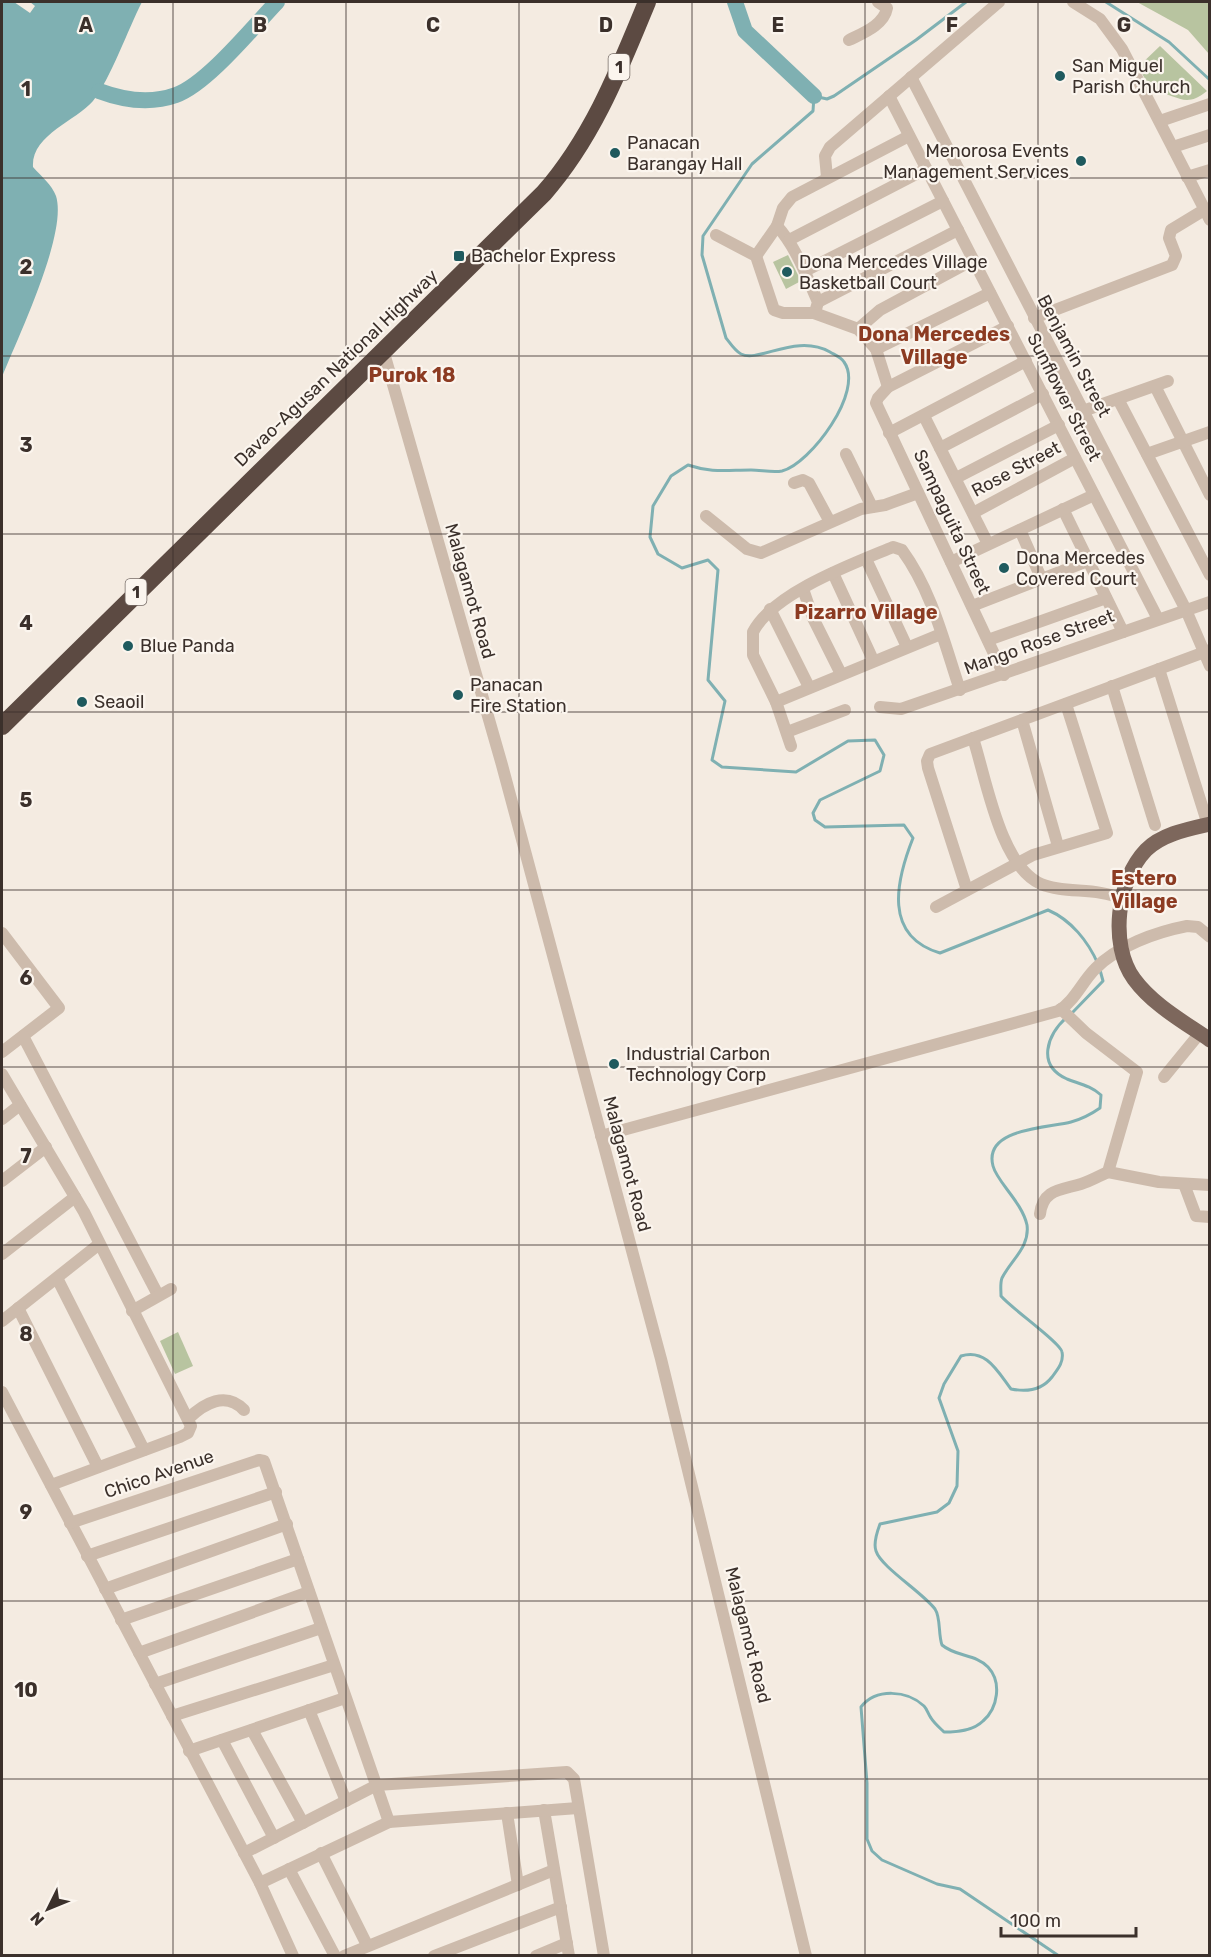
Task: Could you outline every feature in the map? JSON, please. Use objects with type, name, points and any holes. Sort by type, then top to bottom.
[{"type":"highway","name":"Davao-Agusan National Highway","points":[[2,726],[384,353],[544,193],[570,161],[610,91],[647,2]]},
{"type":"main road","points":[[1205,1037],[1142,988],[1128,970],[1121,949],[1119,919],[1122,898],[1133,871],[1147,849],[1177,832],[1209,824]]},
{"type":"street","points":[[849,40],[872,28],[886,14],[887,8],[878,2]]},
{"type":"street","points":[[827,177],[825,156],[830,147],[999,2]]},
{"type":"street","points":[[1034,318],[1172,265],[1176,256],[1169,237],[1171,230],[1206,208],[1186,177],[1160,121],[1110,31],[1092,12],[1073,2]]},
{"type":"street","name":"Benjamin Street","points":[[911,77],[1207,651],[1209,666]]},
{"type":"street","name":"Sunflower Street","points":[[889,96],[1158,619]]},
{"type":"street","points":[[1160,121],[1209,104]]},
{"type":"street","points":[[1173,147],[1209,135]]},
{"type":"street","points":[[756,256],[777,226],[783,208],[792,197],[909,136]]},
{"type":"street","points":[[789,240],[926,169]]},
{"type":"street","points":[[1186,177],[1209,170]]},
{"type":"street","points":[[805,271],[943,201]]},
{"type":"street","points":[[777,226],[789,240],[805,271],[816,307],[858,329],[876,349],[888,387],[1008,326]]},
{"type":"street","points":[[716,235],[756,256],[774,310],[783,313],[816,307],[958,230]]},
{"type":"street","points":[[858,329],[880,310],[973,260]]},
{"type":"street","points":[[876,349],[990,293]]},
{"type":"street","name":"Malagamot Road","points":[[384,353],[502,765],[601,1136],[697,1502],[806,1956]]},
{"type":"street","points":[[889,433],[1026,361]]},
{"type":"street","points":[[1083,411],[1168,381]]},
{"type":"street","points":[[1155,386],[1209,495]]},
{"type":"street","name":"Sampaguita Street","points":[[888,387],[876,403],[1004,675]]},
{"type":"street","points":[[940,447],[1043,394]]},
{"type":"street","points":[[1118,399],[1208,569]]},
{"type":"street","points":[[924,416],[988,544]]},
{"type":"street","points":[[956,478],[1059,425]]},
{"type":"street","points":[[1147,454],[1209,432]]},
{"type":"street","points":[[846,454],[872,507]]},
{"type":"street","name":"Rose Street","points":[[972,513],[1076,458]]},
{"type":"street","points":[[794,483],[802,480],[808,483],[830,522]]},
{"type":"street","points":[[705,516],[754,552],[769,551],[830,522],[918,493]]},
{"type":"street","points":[[951,562],[1094,495]]},
{"type":"street","points":[[1063,509],[1122,632]]},
{"type":"street","points":[[1020,530],[1042,580]]},
{"type":"street","points":[[791,746],[776,702],[760,673],[751,645],[753,632],[777,602],[833,573],[893,547],[902,550],[923,587],[960,690]]},
{"type":"street","points":[[866,559],[907,647]]},
{"type":"street","points":[[972,606],[1088,561]]},
{"type":"street","points":[[833,573],[873,660]]},
{"type":"street","points":[[803,589],[813,618],[841,674]]},
{"type":"street","points":[[988,640],[1106,598]]},
{"type":"street","name":"Mango Rose Street","points":[[880,707],[901,709],[1209,602]]},
{"type":"street","points":[[770,609],[809,687]]},
{"type":"street","points":[[776,702],[873,660],[941,634]]},
{"type":"street","points":[[968,890],[927,761],[933,752],[1207,651]]},
{"type":"street","points":[[1160,669],[1209,824]]},
{"type":"street","points":[[1112,686],[1155,825]]},
{"type":"street","points":[[936,907],[1017,862],[1058,846],[1107,833],[1066,704]]},
{"type":"street","points":[[787,732],[844,710]]},
{"type":"street","points":[[1022,720],[1058,846]]},
{"type":"street","points":[[974,738],[1005,844],[1017,862],[1041,884],[1103,892],[1122,898]]},
{"type":"street","points":[[601,1136],[1066,1014],[1098,966],[1121,949],[1187,926],[1198,927],[1209,937]]},
{"type":"street","points":[[2,933],[59,1008],[2,1052]]},
{"type":"street","points":[[1066,1014],[1137,1072],[1108,1172]]},
{"type":"street","points":[[23,1036],[158,1295]]},
{"type":"street","points":[[1164,1077],[1205,1037]]},
{"type":"street","points":[[2,1074],[75,1197],[191,1426],[188,1433],[51,1485]]},
{"type":"street","points":[[2,1119],[20,1105]]},
{"type":"street","points":[[2,1181],[46,1147]]},
{"type":"street","points":[[1040,1214],[1043,1199],[1052,1191],[1082,1184],[1108,1172],[1184,1184],[1209,1185]]},
{"type":"street","points":[[1184,1184],[1196,1216],[1209,1217]]},
{"type":"street","points":[[2,1254],[75,1197]]},
{"type":"street","points":[[2,1321],[98,1245]]},
{"type":"street","points":[[57,1278],[144,1450]]},
{"type":"street","points":[[132,1311],[171,1289]]},
{"type":"street","points":[[18,1308],[98,1467]]},
{"type":"street","points":[[2,1392],[260,1883],[293,1956]]},
{"type":"street","points":[[188,1419],[205,1405],[228,1399],[237,1403],[244,1410]]},
{"type":"street","name":"Chico Avenue","points":[[70,1523],[260,1460],[266,1464],[276,1492]]},
{"type":"street","points":[[87,1556],[276,1492],[389,1822]]},
{"type":"street","points":[[105,1589],[287,1524]]},
{"type":"street","points":[[122,1620],[298,1559]]},
{"type":"street","points":[[138,1653],[309,1592]]},
{"type":"street","points":[[155,1684],[321,1628]]},
{"type":"street","points":[[172,1716],[334,1665]]},
{"type":"street","points":[[189,1751],[345,1698]]},
{"type":"street","points":[[309,1710],[346,1801]]},
{"type":"street","points":[[252,1730],[303,1823]]},
{"type":"street","points":[[222,1740],[273,1838]]},
{"type":"street","points":[[244,1853],[377,1785],[563,1771],[571,1774],[574,1779],[604,1956]]},
{"type":"street","points":[[260,1883],[389,1822],[578,1808]]},
{"type":"street","points":[[536,1956],[568,1949],[544,1810]]},
{"type":"street","points":[[507,1813],[518,1885]]},
{"type":"street","points":[[321,1853],[367,1945]]},
{"type":"street","points":[[289,1869],[335,1956]]},
{"type":"street","points":[[344,1956],[554,1870]]},
{"type":"street","points":[[435,1956],[561,1906]]},
{"type":"green space","points":[[1137,2],[1209,2],[1209,54],[1188,30]]},
{"type":"green space","points":[[1160,46],[1207,91],[1199,97],[1186,100],[1153,92],[1138,67]]},
{"type":"green space","name":"Dona Mercedes Village Basketball Court","points":[[788,255],[801,281],[786,289],[773,262]]},
{"type":"green space","points":[[178,1332],[193,1366],[175,1374],[160,1341]]},
{"type":"water","points":[[2,2],[14,2],[30,13],[35,6],[30,2],[142,2],[113,67],[93,101],[47,137],[34,156],[33,167],[49,184],[56,196],[58,213],[55,235],[29,313],[2,377]]},
{"type":"waterway","points":[[99,91],[137,100],[176,95],[188,89],[215,67],[277,2]]},
{"type":"waterway","points":[[735,2],[745,31],[814,96]]},
{"type":"waterway","points":[[966,2],[916,40],[834,96],[827,99],[814,96],[813,111],[752,164],[703,236],[702,255],[726,338],[735,349],[749,356],[792,347],[817,347],[836,355],[844,362],[849,375],[847,390],[841,407],[819,441],[794,465],[782,471],[727,471],[688,465],[671,476],[653,506],[650,537],[658,554],[682,568],[708,560],[718,570],[708,680],[725,701],[712,760],[722,767],[796,772],[848,741],[875,740],[884,755],[880,771],[820,800],[813,813],[815,820],[825,827],[904,825],[913,838],[902,872],[899,905],[902,920],[909,934],[922,945],[940,953],[1048,910],[1064,919],[1078,932],[1098,964]]},
{"type":"waterway","points":[[1106,2],[1169,42],[1210,80]]},
{"type":"waterway","points":[[1072,1013],[1103,981],[1100,970]]},
{"type":"waterway","points":[[1059,1956],[960,1889],[937,1884],[882,1860],[872,1851],[867,1839],[867,1783],[861,1707],[867,1701],[883,1694],[901,1694],[924,1706],[935,1724],[944,1732],[949,1732],[975,1727],[988,1716],[995,1702],[997,1687],[988,1667],[978,1660],[953,1652],[942,1645],[935,1609],[879,1557],[875,1541],[880,1524],[937,1512],[949,1503],[957,1486],[958,1451],[939,1398],[944,1384],[961,1356],[970,1354],[984,1358],[996,1369],[1011,1389],[1017,1390],[1028,1390],[1043,1385],[1052,1377],[1061,1362],[1060,1348],[1001,1296],[1002,1278],[1023,1247],[1027,1225],[1020,1208],[995,1172],[993,1153],[998,1144],[1007,1137],[1020,1132],[1075,1121],[1100,1108],[1101,1095],[1057,1073],[1048,1058],[1050,1041],[1054,1032],[1067,1017]]},
{"type":"place","name":"San Miguel Parish Church","points":[[1060,76]]},
{"type":"place","name":"Panacan Barangay Hall","points":[[615,153]]},
{"type":"place","name":"Menorosa Events Management Services","points":[[1081,161]]},
{"type":"place","name":"Bachelor Express","points":[[459,256]]},
{"type":"place","name":"Dona Mercedes Village Basketball Court","points":[[787,272]]},
{"type":"place","name":"Dona Mercedes Covered Court","points":[[1004,568]]},
{"type":"place","name":"Blue Panda","points":[[128,646]]},
{"type":"place","name":"Panacan Fire Station","points":[[458,695]]},
{"type":"place","name":"Seaoil","points":[[82,702]]},
{"type":"place","name":"Industrial Carbon Technology Corp","points":[[614,1064]]},
{"type":"district","name":"Dona Mercedes Village","points":[[934,346]]},
{"type":"district","name":"Purok 18","points":[[412,375]]},
{"type":"district","name":"Pizarro Village","points":[[866,612]]},
{"type":"district","name":"Estero Village","points":[[1144,890]]}]
